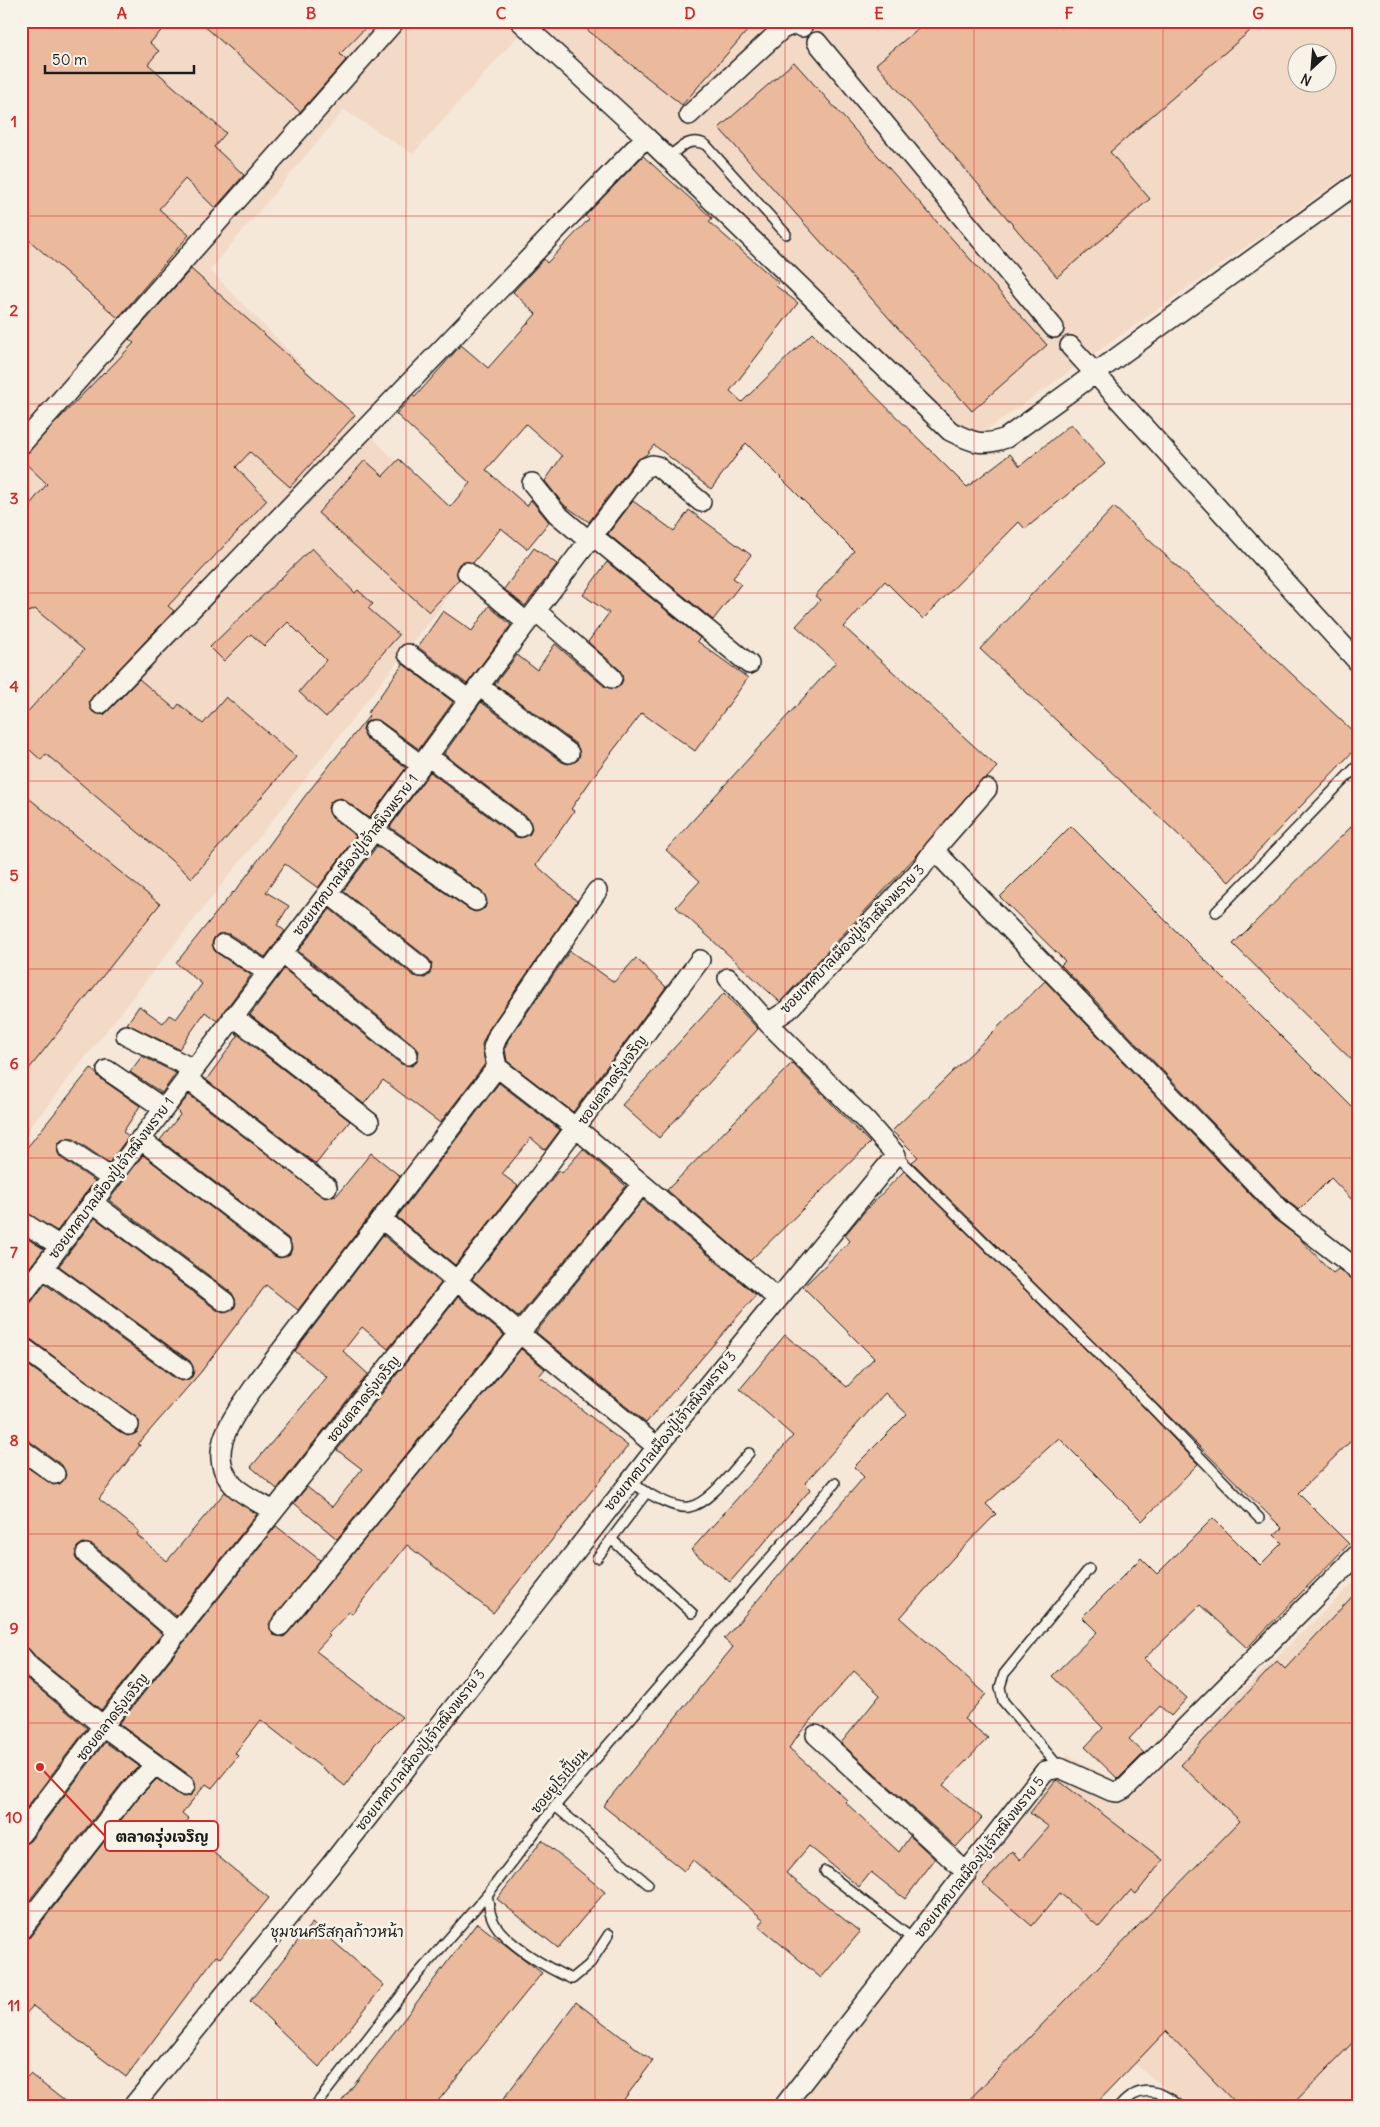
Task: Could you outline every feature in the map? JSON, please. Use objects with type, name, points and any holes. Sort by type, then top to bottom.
[{"type":"street","points":[[21,445],[395,21]]},
{"type":"street","points":[[520,21],[646,137],[950,431],[970,441],[990,444],[1006,438],[1359,182]]},
{"type":"street","points":[[689,115],[782,29],[788,25],[802,26]]},
{"type":"street","points":[[817,42],[1054,328]]},
{"type":"street","points":[[100,704],[646,137]]},
{"type":"street","points":[[1070,346],[1359,663]]},
{"type":"street","name":"ซอยเทศบาลเมืองปู่เจ้าสมิงพราย 1","points":[[21,1297],[328,893],[531,617],[648,466],[657,466],[701,502]]},
{"type":"street","points":[[532,483],[557,514],[591,538],[749,664]]},
{"type":"street","points":[[467,572],[612,678]]},
{"type":"street","points":[[408,654],[569,753]]},
{"type":"street","points":[[374,730],[424,761],[521,827]]},
{"type":"street","name":"ซอยเทศบาลเมืองปู่เจ้าสมิงพราย 3","points":[[133,2106],[329,1867],[657,1447],[896,1155],[867,1122],[768,1023],[788,1010],[920,870],[934,850],[987,789]]},
{"type":"street","points":[[339,809],[476,901]]},
{"type":"street","points":[[934,850],[1282,1211],[1359,1271]]},
{"type":"street","points":[[597,892],[498,1036],[493,1048],[497,1067],[576,1128],[778,1298]]},
{"type":"street","points":[[328,893],[421,967]]},
{"type":"street","points":[[223,944],[267,972]]},
{"type":"street","points":[[282,953],[408,1055]]},
{"type":"street","name":"ซอยตลาดรุ่งเจริญ","points":[[21,1834],[103,1726],[458,1280],[576,1128],[700,960]]},
{"type":"street","points":[[728,978],[768,1023]]},
{"type":"street","points":[[233,1016],[369,1122]]},
{"type":"street","points":[[126,1035],[189,1074],[327,1187]]},
{"type":"street","points":[[273,1511],[235,1487],[226,1475],[220,1460],[223,1435],[258,1380],[497,1067]]},
{"type":"street","points":[[107,1070],[163,1108]]},
{"type":"street","points":[[140,1139],[282,1246]]},
{"type":"street","points":[[68,1149],[111,1178]]},
{"type":"street","points":[[280,1626],[642,1184]]},
{"type":"street","points":[[92,1202],[225,1302]]},
{"type":"street","points":[[382,1219],[458,1280],[657,1447]]},
{"type":"street","points":[[21,1221],[60,1246]]},
{"type":"street","points":[[43,1268],[183,1370]]},
{"type":"street","points":[[21,1346],[129,1425]]},
{"type":"street","points":[[21,1449],[55,1474]]},
{"type":"street","name":"ซอยเทศบาลเมืองปู่เจ้าสมิงพราย 5","points":[[784,2106],[1046,1771],[1060,1768],[1111,1790],[1118,1792],[1124,1789],[1359,1553]]},
{"type":"street","points":[[86,1554],[178,1634]]},
{"type":"street","points":[[24,1667],[185,1786]]},
{"type":"street","points":[[816,1735],[968,1873]]},
{"type":"street","points":[[21,1930],[130,1791],[155,1765]]},
{"type":"lane","points":[[666,158],[689,142],[698,141],[706,145],[786,234]]},
{"type":"lane","points":[[1216,912],[1359,764]]},
{"type":"lane","points":[[896,1155],[1134,1390],[1260,1518]]},
{"type":"lane","points":[[629,1482],[666,1502],[688,1508],[703,1501],[749,1453]]},
{"type":"lane","name":"ซอยยูโรเปี้ยน","points":[[315,2106],[417,1975],[487,1895],[555,1806],[835,1483]]},
{"type":"lane","points":[[597,1558],[647,1492]]},
{"type":"lane","points":[[611,1539],[692,1613]]},
{"type":"lane","points":[[1060,1768],[1003,1701],[1000,1687],[1004,1674],[1089,1569]]},
{"type":"lane","points":[[555,1806],[648,1884]]},
{"type":"lane","points":[[824,1870],[914,1941]]},
{"type":"lane","points":[[487,1895],[492,1920],[509,1940],[553,1970],[572,1978],[589,1965],[609,1934]]},
{"type":"lane","points":[[1120,2106],[1129,2096],[1149,2090],[1168,2095],[1180,2106]]},
{"type":"shaded area","points":[[21,21],[531,21],[413,154],[344,110],[210,270],[480,548],[437,612],[21,1139]]},
{"type":"shaded area","points":[[537,21],[1359,21],[1359,167],[974,439]]},
{"type":"shaded area","points":[[1359,1577],[1359,2106],[1187,2106],[1133,2062],[1095,2106],[792,2106],[1068,1755],[1136,1794]]},
{"type":"building","points":[[21,21],[170,21],[150,43],[159,51],[148,64],[226,133],[214,147],[244,175],[215,208],[185,179],[159,209],[189,235],[118,318],[21,233]]},
{"type":"building","points":[[199,21],[372,21],[340,54],[346,60],[300,112]]},
{"type":"building","points":[[576,21],[756,21],[682,105]]},
{"type":"building","points":[[927,21],[1243,21],[1251,30],[1110,152],[1150,199],[1057,277],[876,64]]},
{"type":"building","points":[[794,62],[1047,345],[972,411],[719,128]]},
{"type":"building","points":[[643,156],[712,218],[709,222],[779,283],[776,286],[798,303],[730,391],[742,402],[812,333],[967,487],[1010,454],[1020,466],[1071,424],[1105,464],[1025,529],[1019,522],[923,619],[885,581],[844,627],[997,767],[987,778],[979,782],[917,855],[780,1002],[676,907],[700,881],[666,850],[836,662],[796,626],[820,600],[815,596],[854,551],[746,443],[711,489],[654,445],[646,455],[635,461],[589,522],[564,505],[545,481],[562,456],[526,424],[486,470],[527,506],[531,500],[549,522],[527,549],[501,528],[473,563],[464,561],[459,564],[456,570],[459,579],[429,612],[318,513],[365,460],[383,476],[399,459],[450,507],[470,483],[396,414],[413,396],[415,397],[461,345],[488,368],[536,314],[513,292],[544,259],[547,263],[589,219],[585,216]]},
{"type":"building","points":[[191,269],[355,415],[290,487],[250,452],[236,467],[267,500],[168,606],[174,611],[89,701],[93,712],[104,715],[139,679],[175,709],[179,704],[203,724],[226,697],[296,757],[192,878],[46,754],[41,760],[21,742],[21,719],[84,650],[35,609],[21,615],[21,515],[47,484],[21,459],[134,343],[129,339]]},
{"type":"building","points":[[633,501],[674,531],[689,510],[751,555],[733,578],[741,584],[713,620],[608,534]]},
{"type":"building","points":[[1114,507],[1359,737],[1359,745],[1229,882],[980,649]]},
{"type":"building","points":[[312,548],[355,593],[358,590],[373,604],[368,608],[399,635],[326,717],[299,692],[326,660],[288,622],[264,646],[251,634],[224,661],[210,647]]},
{"type":"building","points":[[534,548],[557,564],[525,606],[504,589]]},
{"type":"building","points":[[607,562],[700,638],[697,641],[748,678],[695,751],[642,713],[571,809],[574,811],[536,865],[577,901],[489,1029],[482,1044],[485,1064],[440,1123],[383,1080],[364,1104],[250,1015],[284,969],[401,1064],[412,1066],[417,1062],[419,1051],[415,1046],[298,951],[330,909],[414,976],[425,978],[430,974],[432,963],[428,958],[343,891],[377,846],[470,910],[476,912],[485,908],[487,901],[482,892],[390,827],[430,772],[514,836],[520,838],[530,834],[532,828],[528,818],[444,754],[481,702],[562,762],[568,764],[578,760],[580,754],[576,744],[495,684],[517,655],[537,670],[555,644],[605,687],[615,689],[620,686],[623,680],[620,670],[588,642],[609,613],[583,595]]},
{"type":"building","points":[[489,606],[511,625],[467,684],[418,647],[443,611],[472,631]]},
{"type":"building","points":[[403,664],[453,702],[419,749],[380,721],[370,720],[365,723],[363,729],[367,739],[406,768],[369,818],[341,798],[330,802],[328,808],[332,818],[356,836],[318,888],[285,864],[266,892],[289,906],[277,925],[285,931],[265,957],[229,934],[218,934],[214,938],[212,944],[217,953],[251,975],[217,1021],[205,1012],[179,1049],[127,1024],[139,1006],[163,1023],[169,1015],[176,1019],[202,984],[176,963],[234,893],[305,796],[369,716],[367,714]]},
{"type":"building","points":[[21,792],[160,904],[21,1079]]},
{"type":"building","points":[[1359,819],[1359,1067],[1233,944]]},
{"type":"building","points":[[1071,826],[1359,1114],[1359,1207],[1331,1178],[1299,1210],[1290,1203],[1061,965],[1065,961],[1000,897]]},
{"type":"building","points":[[570,951],[614,982],[636,958],[666,987],[573,1112],[507,1061],[505,1049],[508,1040]]},
{"type":"building","points":[[1045,981],[1274,1219],[1298,1237],[1333,1273],[1338,1269],[1359,1282],[1359,1433],[1298,1493],[1349,1544],[1247,1648],[1200,1605],[1144,1659],[1187,1698],[1171,1716],[1160,1706],[1129,1739],[1144,1753],[1118,1779],[1085,1747],[1103,1728],[1052,1676],[1097,1632],[1082,1617],[1141,1558],[1157,1574],[1213,1518],[1260,1565],[1282,1543],[1274,1535],[1282,1528],[912,1162],[918,1157],[892,1131]]},
{"type":"building","points":[[724,993],[758,1029],[659,1138],[622,1105]]},
{"type":"building","points":[[236,1033],[350,1121],[316,1164],[206,1080],[238,1036]]},
{"type":"building","points":[[142,1056],[176,1073],[162,1093],[130,1072]]},
{"type":"building","points":[[792,1063],[870,1143],[750,1261],[667,1190]]},
{"type":"building","points":[[91,1068],[101,1079],[140,1106],[123,1132],[129,1136],[109,1163],[74,1139],[64,1139],[58,1143],[58,1153],[61,1158],[95,1181],[57,1231],[21,1210],[21,1155]]},
{"type":"building","points":[[499,1083],[560,1130],[545,1150],[531,1138],[502,1174],[518,1186],[455,1265],[397,1217]]},
{"type":"building","points":[[189,1095],[325,1198],[337,1195],[371,1153],[400,1176],[298,1310],[266,1285],[201,1372],[138,1444],[140,1445],[99,1499],[139,1531],[137,1535],[167,1561],[225,1492],[257,1514],[176,1616],[93,1545],[83,1543],[77,1547],[75,1557],[79,1563],[162,1634],[101,1710],[38,1659],[29,1649],[21,1645],[21,1463],[53,1485],[60,1484],[66,1475],[62,1465],[28,1440],[21,1438],[21,1368],[25,1363],[123,1434],[128,1436],[138,1432],[139,1421],[28,1337],[21,1335],[21,1308],[30,1304],[45,1284],[176,1379],[182,1381],[192,1377],[194,1371],[190,1361],[59,1266],[95,1218],[218,1311],[224,1313],[234,1309],[236,1303],[232,1293],[109,1200],[143,1155],[274,1256],[280,1258],[290,1254],[292,1248],[288,1238],[160,1140],[180,1115],[177,1110]]},
{"type":"building","points":[[583,1149],[626,1186],[518,1317],[472,1279],[559,1170],[562,1173]]},
{"type":"building","points":[[904,1171],[1130,1393],[1198,1464],[1142,1521],[1059,1438],[986,1504],[996,1514],[952,1559],[900,1618],[986,1694],[964,1719],[988,1738],[943,1785],[982,1818],[956,1847],[841,1743],[880,1695],[854,1671],[799,1734],[789,1748],[847,1800],[845,1802],[899,1852],[910,1836],[935,1859],[905,1899],[871,1872],[859,1887],[809,1846],[786,1873],[860,1932],[821,1978],[759,1926],[764,1920],[693,1860],[684,1871],[603,1806],[733,1647],[724,1639],[864,1477],[854,1467],[907,1414],[885,1393],[805,1483],[811,1489],[730,1582],[691,1550],[793,1436],[740,1389],[785,1335],[847,1387],[874,1358],[803,1287],[850,1241],[845,1235],[866,1210]]},
{"type":"building","points":[[643,1200],[756,1295],[646,1423],[536,1332]]},
{"type":"building","points":[[21,1235],[44,1249],[21,1278]]},
{"type":"building","points":[[383,1235],[441,1283],[388,1349],[362,1327],[343,1351],[368,1374],[277,1489],[251,1467],[327,1377],[295,1351]]},
{"type":"building","points":[[458,1297],[504,1335],[337,1539],[294,1503],[307,1487],[332,1507],[362,1469],[337,1450]]},
{"type":"building","points":[[521,1349],[545,1369],[539,1376],[628,1446],[493,1613],[407,1545],[352,1614],[349,1612],[328,1634],[330,1636],[316,1651],[402,1717],[375,1744],[345,1786],[261,1720],[235,1753],[238,1756],[212,1788],[206,1784],[182,1813],[189,1819],[182,1827],[269,1898],[220,1958],[216,1956],[126,2077],[33,2006],[21,2019],[21,1941],[30,1937],[138,1798],[157,1779],[183,1797],[190,1796],[196,1788],[192,1777],[119,1724],[276,1526],[320,1560],[269,1624],[273,1635],[284,1637]]},
{"type":"building","points":[[1359,1589],[1359,2036],[1291,2106],[1238,2106],[1166,2031],[1094,2106],[963,2106],[1240,1821],[1181,1765],[1277,1661],[1285,1669]]},
{"type":"building","points":[[21,1674],[87,1728],[21,1815]]},
{"type":"building","points":[[105,1742],[139,1766],[121,1784],[21,1911],[21,1845],[30,1841]]},
{"type":"building","points":[[1058,1780],[1163,1860],[1136,1894],[1131,1890],[1099,1927],[1060,1893],[1032,1926],[983,1884],[1012,1851],[1020,1860],[1049,1827],[1030,1813],[1055,1781]]},
{"type":"building","points":[[542,1840],[605,1892],[558,1948],[497,1899]]},
{"type":"building","points":[[312,1923],[384,1985],[319,2067],[250,2001]]},
{"type":"building","points":[[477,1923],[542,1973],[434,2106],[338,2106]]},
{"type":"building","points":[[576,2002],[653,2061],[619,2106],[498,2106]]},
{"type":"building","points":[[30,2074],[71,2106],[21,2106],[21,2083]]},
{"type":"place","name":"ตลาดรุ่งเจริญ","points":[[40,1767]]},
{"type":"district","name":"ชุมชนศรีสกุลก้าวหน้า","points":[[337,1931]]}]
